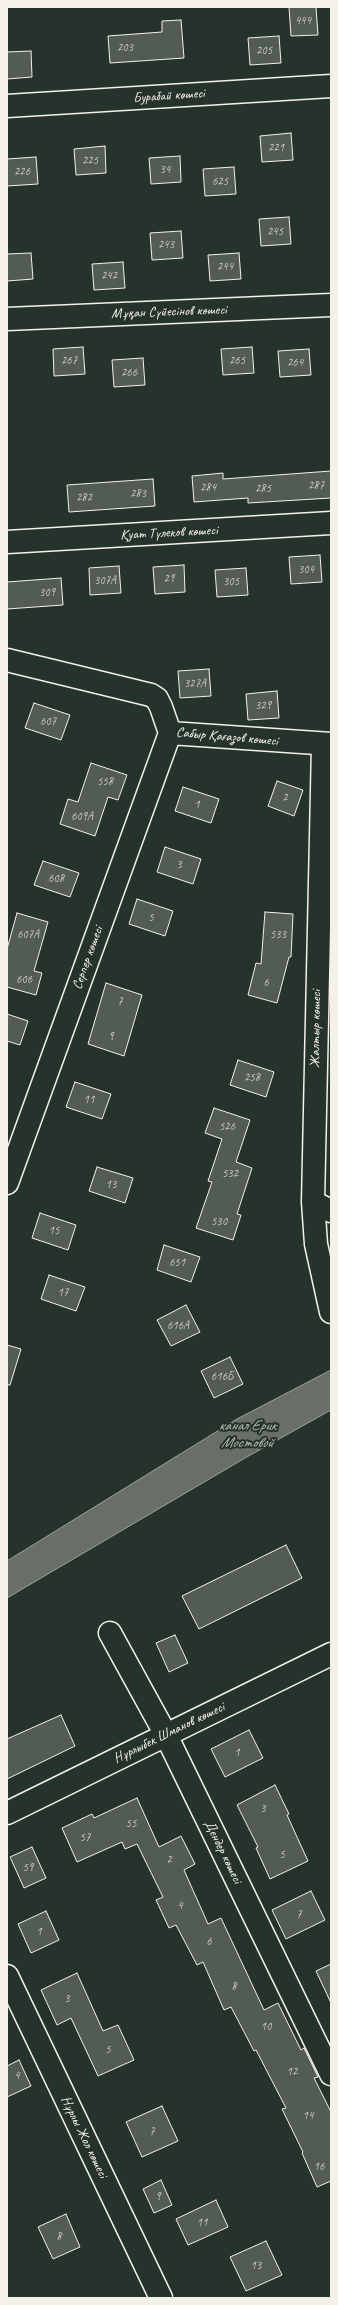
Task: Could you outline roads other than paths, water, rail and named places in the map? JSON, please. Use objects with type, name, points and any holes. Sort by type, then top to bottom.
[{"type":"street","name":"Бурабай көшесi","points":[[7,106],[331,86]]},
{"type":"street","name":"Мұқан Сүйесінов көшесі","points":[[7,319],[331,305]]},
{"type":"street","name":"Қуат Түлеков көшесі","points":[[7,542],[331,523]]},
{"type":"street","name":"Сабыр Қағазов көшесі","points":[[7,660],[151,695],[158,699],[170,733],[327,744]]},
{"type":"street","name":"Серпер көшесі","points":[[7,1183],[170,733]]},
{"type":"street","name":"Жалтыр көшесі","points":[[327,744],[322,1207],[316,1244],[331,1312]]},
{"type":"street","name":"Дендер көшесі","points":[[110,1633],[166,1735],[331,2074]]},
{"type":"street","name":"Нұрлыбек Шманов көшесі","points":[[7,1813],[331,1654]]},
{"type":"street","name":"Нұрлы Жол көшесі","points":[[7,1976],[161,2298]]},
{"type":"water","name":"канал Ерик Мостовой","points":[[331,1370],[331,1410],[245,1458],[7,1598],[7,1561],[237,1419]]}]
